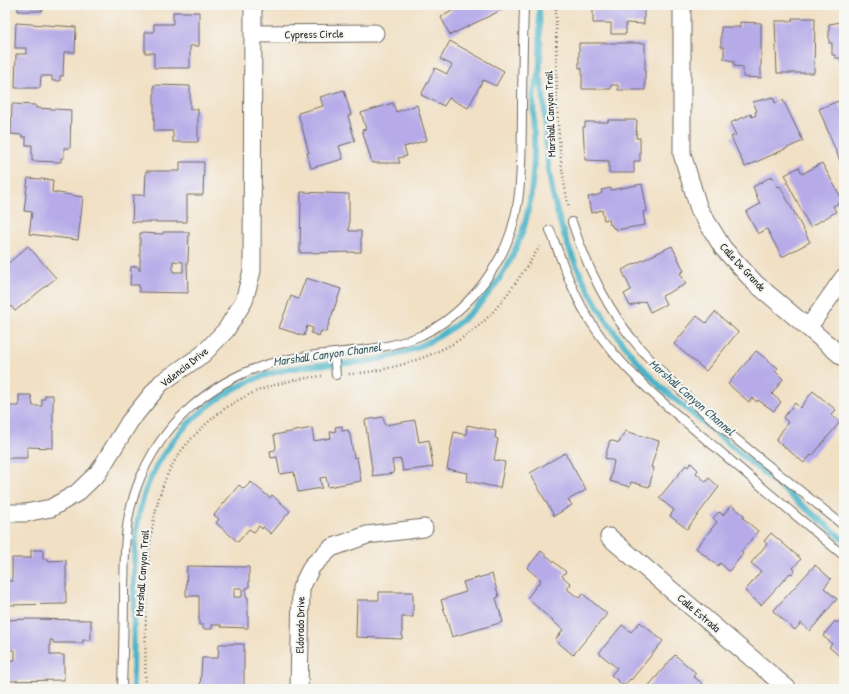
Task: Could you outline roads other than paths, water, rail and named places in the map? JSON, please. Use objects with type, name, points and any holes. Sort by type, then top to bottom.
[{"type":"street","name":"Valencia Drive","points":[[5,513],[25,513],[51,508],[77,493],[98,473],[130,421],[161,383],[203,354],[226,330],[244,301],[252,271],[253,5]]},
{"type":"street","name":"Calle De Grande","points":[[682,5],[682,154],[699,209],[722,248],[755,283],[844,358]]},
{"type":"street","name":"Cypress Circle","points":[[252,34],[375,33]]},
{"type":"street","points":[[808,328],[844,278]]},
{"type":"street","name":"Eldorado Drive","points":[[299,689],[301,588],[312,566],[331,548],[360,538],[424,528]]},
{"type":"street","name":"Calle Estrada","points":[[609,537],[788,689]]},
{"type":"lane","points":[[122,689],[125,553],[130,508],[151,454],[177,421],[197,400],[222,384],[247,371],[266,364],[296,358],[367,350],[397,344],[423,334],[456,313],[480,288],[500,258],[512,228],[520,188],[524,5]]},
{"type":"lane","points":[[572,222],[589,268],[610,306],[638,346],[673,384],[738,440],[844,526]]},
{"type":"lane","points":[[550,230],[568,278],[591,322],[612,352],[632,375],[664,404],[844,556]]},
{"type":"lane","points":[[334,354],[336,375]]},
{"type":"waterway","name":"Marshall Canyon Channel","points":[[133,689],[134,566],[138,520],[141,505],[152,475],[174,439],[204,409],[222,396],[260,377],[300,367],[362,362],[390,357],[415,348],[439,336],[461,321],[480,303],[497,283],[511,259],[522,233],[532,186],[534,166],[533,100],[534,90],[539,74],[540,57],[539,5]]},
{"type":"waterway","name":"Marshall Canyon Channel","points":[[539,74],[544,98],[549,173],[555,204],[575,263],[605,318],[623,343],[664,390],[844,540]]}]
